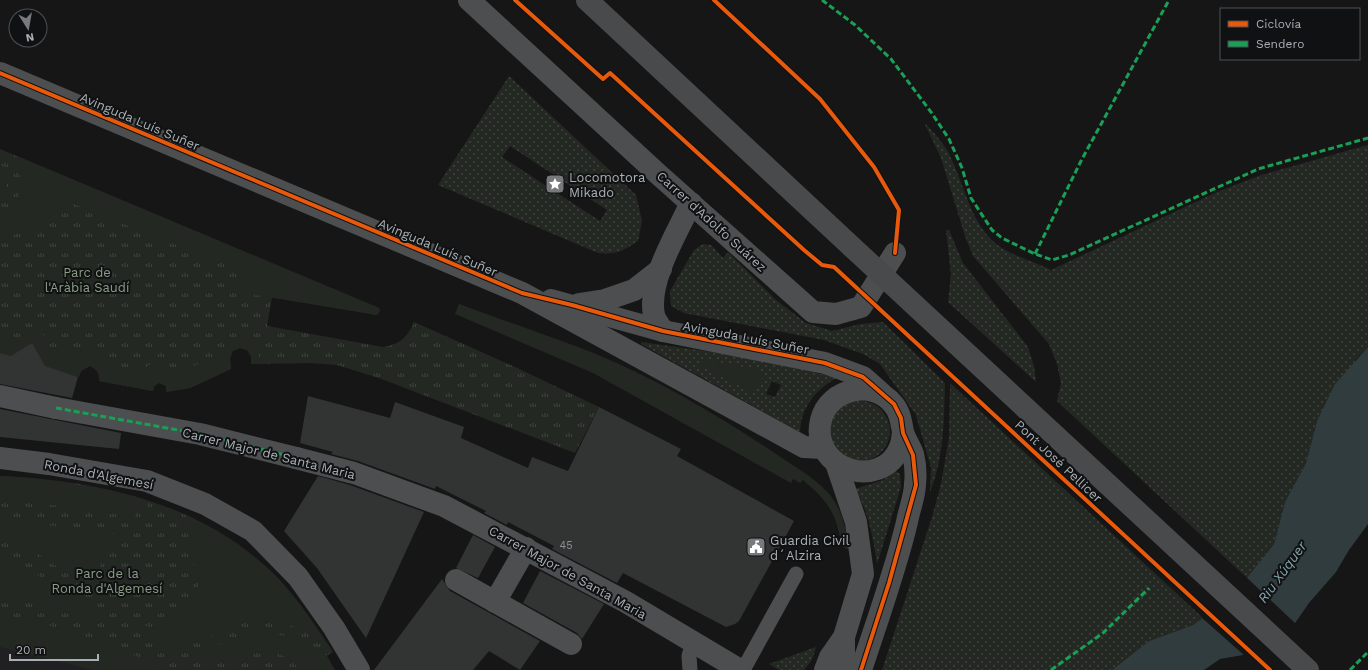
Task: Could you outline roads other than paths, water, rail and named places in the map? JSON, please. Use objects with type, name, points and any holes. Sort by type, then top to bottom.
[{"type":"main road","name":"Pont José Pellicer","points":[[587,0],[1308,670]]},
{"type":"street","name":"Carrer d'Adolfo Suárez","points":[[469,0],[691,203],[813,312],[836,314],[861,307],[895,253]]},
{"type":"street","name":"Avinguda Luís Suñer","points":[[0,73],[522,293],[804,447],[830,456]]},
{"type":"street","points":[[663,330],[654,316],[653,297],[661,269],[691,203]]},
{"type":"street","points":[[572,305],[605,300],[634,290],[661,269]]},
{"type":"street","name":"Avinguda Luís Suñer","points":[[522,293],[663,330],[826,363],[863,377],[882,394]]},
{"type":"street","points":[[842,670],[844,662],[844,637],[863,574],[856,522],[820,433],[821,419],[825,410],[834,398],[848,391],[867,389],[882,394],[894,404],[901,418],[904,433],[913,455],[916,485],[896,561],[861,670]]},
{"type":"street","name":"Carrer Major de Santa Maria","points":[[0,396],[56,408],[195,433],[296,458],[354,473],[444,506],[626,602],[740,670]]},
{"type":"street","points":[[830,456],[848,470],[863,472],[878,469],[890,461],[900,448],[904,433]]},
{"type":"street","name":"Ronda d'Algemesí","points":[[0,458],[49,464],[147,481],[204,504],[253,531],[298,577],[334,628],[359,670]]},
{"type":"street","points":[[495,602],[526,548]]},
{"type":"street","points":[[456,580],[571,644]]},
{"type":"street","points":[[826,670],[830,657],[844,637]]},
{"type":"lane","points":[[743,670],[796,574]]},
{"type":"lane","points":[[690,670],[689,656],[693,643]]},
{"type":"water","name":"Riu Xúquer","points":[[1368,347],[1368,524],[1349,550],[1336,572],[1309,603],[1291,629],[1259,649],[1243,655],[1220,659],[1204,670],[1112,670],[1149,641],[1193,625],[1223,604],[1242,584],[1274,544],[1285,502],[1306,463],[1317,421],[1335,384]]},
{"type":"place","name":"Locomotora Mikado","points":[[555,184]]},
{"type":"place","name":"Guardia Civil d´Alzira","points":[[756,547]]},
{"type":"park label","name":"Parc de l'Aràbia Saudí","points":[[87,280]]},
{"type":"park label","name":"Parc de la Ronda d'Algemesí","points":[[107,580]]}]
